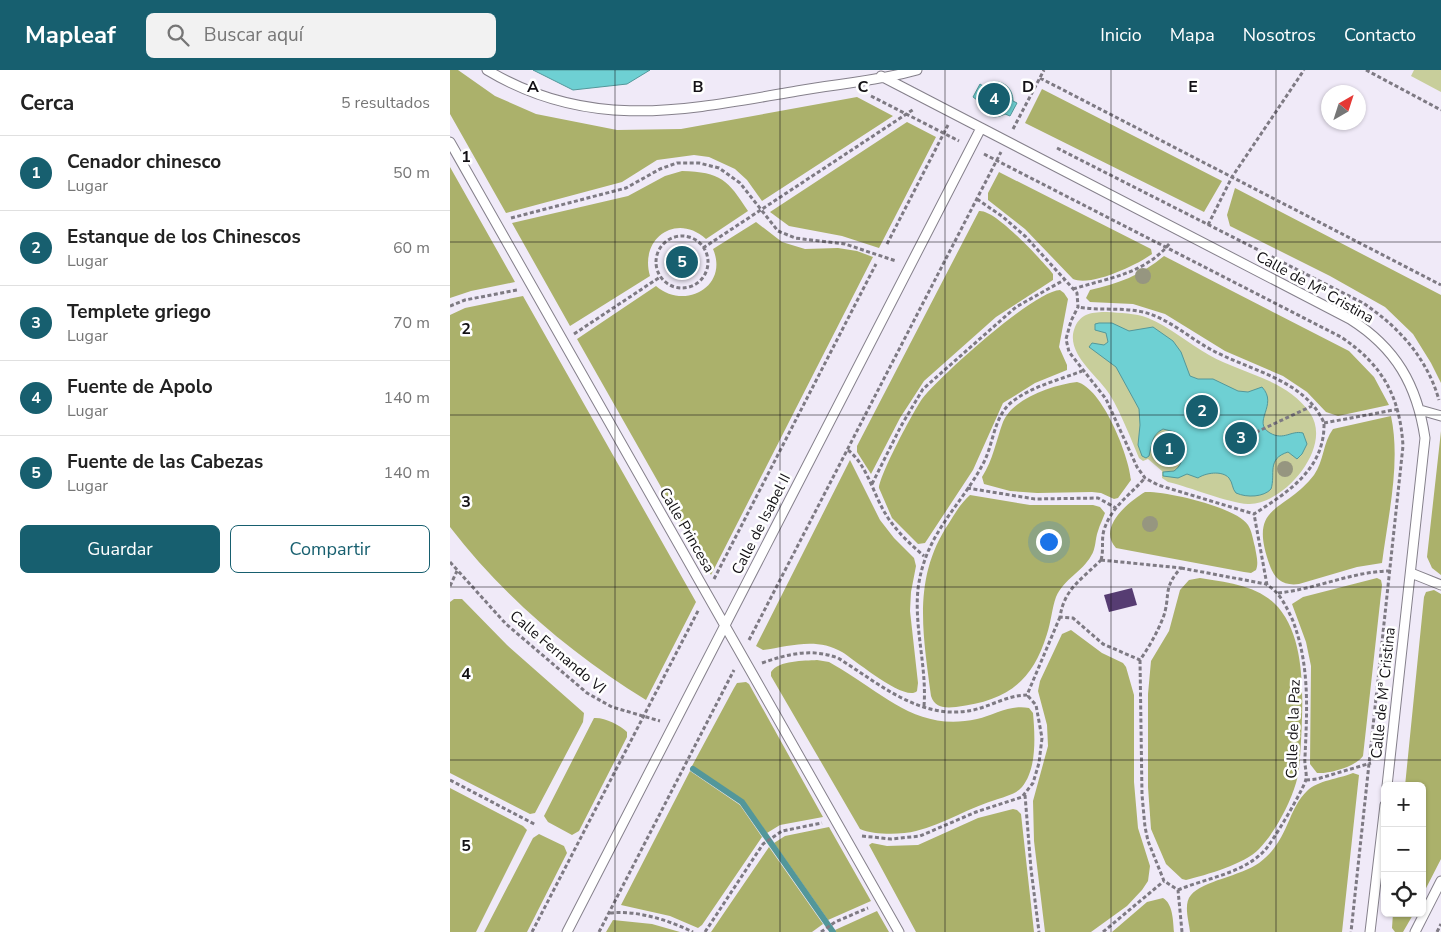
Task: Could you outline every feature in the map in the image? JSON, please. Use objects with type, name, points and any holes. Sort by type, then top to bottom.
[{"type":"lane","points":[[487,70],[525,89],[575,104],[613,111],[648,112],[692,109],[917,70]]},
{"type":"lane","name":"Calle de Mª Cristina","points":[[881,76],[1363,326],[1393,356],[1408,378],[1420,410],[1425,438],[1387,782]]},
{"type":"lane","name":"Calle de Isabel II","points":[[567,932],[981,128]]},
{"type":"lane","name":"Calle Princesa","points":[[450,142],[899,932]]},
{"type":"lane","points":[[1420,410],[1441,416]]},
{"type":"lane","points":[[1411,573],[1441,585]]},
{"type":"lane","points":[[1370,932],[1382,827]]},
{"type":"lane","points":[[1415,932],[1441,881]]},
{"type":"path","points":[[599,932],[1044,70]]},
{"type":"path","points":[[1201,241],[1232,177],[1304,70]]},
{"type":"path","points":[[1366,70],[1441,110]]},
{"type":"path","points":[[1040,78],[1441,284]]},
{"type":"path","points":[[846,83],[1342,337],[1360,350],[1382,376],[1398,409],[1403,446],[1351,932]]},
{"type":"path","points":[[703,248],[927,100]]},
{"type":"path","points":[[887,244],[954,114]]},
{"type":"path","points":[[496,222],[626,188],[660,168],[678,163],[699,163],[719,168],[740,184],[778,231],[795,238],[845,244],[877,252],[909,266]]},
{"type":"path","points":[[977,199],[1004,217],[1026,237],[1077,293],[1078,307],[1071,321],[1066,339],[1069,352],[1098,389],[1113,412],[1132,458],[1145,478],[1158,485],[1254,514]]},
{"type":"path","points":[[1073,290],[1125,275],[1156,257],[1165,248],[1177,229]]},
{"type":"path","points":[[675,237],[686,237],[696,241],[703,248],[707,258],[707,269],[702,278],[694,285],[683,288],[673,287],[660,277],[656,267],[657,256],[665,242],[675,237]]},
{"type":"path","points":[[564,341],[660,277]]},
{"type":"path","points":[[872,484],[904,420],[923,389],[1016,307],[1064,280]]},
{"type":"path","points":[[450,306],[465,300],[514,291],[532,285]]},
{"type":"path","points":[[1078,307],[1124,308],[1159,318],[1226,358],[1269,375],[1289,386],[1312,406],[1324,423],[1320,448],[1311,468],[1287,492],[1254,514]]},
{"type":"path","points":[[924,706],[924,677],[917,607],[924,556],[942,524],[984,460],[997,424],[1006,407],[1013,400],[1040,386],[1082,371]]},
{"type":"path","points":[[1250,435],[1312,406]]},
{"type":"path","points":[[1324,423],[1410,407],[1420,410]]},
{"type":"path","points":[[848,450],[872,484],[878,501],[892,524],[924,556]]},
{"type":"path","points":[[1027,695],[1060,618],[1065,597],[1071,588],[1101,560],[1105,528],[1116,508],[1145,478]]},
{"type":"path","points":[[967,488],[1035,499],[1098,498],[1116,508]]},
{"type":"path","points":[[1101,560],[1181,568],[1267,585],[1254,514]]},
{"type":"path","name":"Calle Fernando VI","points":[[450,562],[506,624],[587,693],[612,707],[673,726]]},
{"type":"path","points":[[1181,568],[1168,584],[1164,616],[1151,643],[1140,660],[1143,810],[1148,841],[1164,881],[1178,890],[1182,932]]},
{"type":"path","points":[[450,586],[458,571]]},
{"type":"path","points":[[1277,593],[1304,590],[1366,572],[1390,571],[1411,573]]},
{"type":"path","name":"Calle de la Paz","points":[[1178,890],[1241,867],[1265,851],[1277,836],[1306,780],[1304,763],[1307,695],[1302,646],[1288,610],[1277,593],[1267,585]]},
{"type":"path","points":[[1060,618],[1073,618],[1104,644],[1127,656],[1140,660]]},
{"type":"path","points":[[749,668],[795,653],[812,652],[838,658],[902,699],[941,711],[964,712],[988,707],[1018,695],[1027,695],[1036,705],[1042,738],[1033,783],[1025,794],[920,836],[891,839],[863,835],[846,839]]},
{"type":"path","points":[[1306,780],[1317,779],[1369,764],[1390,761]]},
{"type":"path","points":[[450,780],[536,824]]},
{"type":"path","points":[[1025,794],[1031,869],[1039,932]]},
{"type":"path","points":[[704,932],[763,844],[775,834],[791,828],[836,820]]},
{"type":"path","points":[[1103,932],[1164,881]]},
{"type":"path","points":[[821,932],[835,922],[882,902]]},
{"type":"path","points":[[609,913],[618,912],[663,919],[693,932]]},
{"type":"path","points":[[1437,932],[1441,924]]},
{"type":"green space","points":[[450,70],[458,70],[495,96],[536,114],[617,130],[681,129],[857,97],[893,116],[762,201],[747,180],[735,169],[709,157],[694,155],[657,160],[622,182],[506,213],[450,114]]},
{"type":"green space","points":[[1414,70],[1441,70],[1441,92],[1411,76]]},
{"type":"green space","points":[[1042,89],[1222,181],[1204,212],[1025,123]]},
{"type":"green space","points":[[907,122],[936,137],[879,248],[842,236],[789,226],[770,212]]},
{"type":"green space","points":[[450,167],[515,282],[471,291],[450,298]]},
{"type":"green space","points":[[682,171],[706,173],[722,180],[735,192],[748,211],[706,239],[695,231],[683,228],[672,229],[663,233],[655,241],[650,251],[648,263],[650,276],[570,326],[512,223],[628,196],[665,176]]},
{"type":"green space","points":[[999,172],[1151,249],[1152,254],[1136,264],[1102,278],[1081,281],[1073,279],[1025,229],[988,200],[988,193]]},
{"type":"green space","points":[[1235,188],[1441,295],[1441,383],[1413,334],[1385,307],[1330,276],[1230,226],[1227,215]]},
{"type":"green space","points":[[979,211],[986,212],[995,217],[1016,234],[1049,269],[1053,274],[1053,280],[996,317],[924,381],[900,418],[871,474],[857,452],[857,446]]},
{"type":"green space","points":[[756,222],[782,242],[805,249],[838,248],[857,251],[873,257],[711,575],[577,339],[656,286],[667,293],[679,296],[691,295],[701,291],[710,284],[715,274],[716,262],[713,249]]},
{"type":"green space","points":[[1164,256],[1349,351],[1374,377],[1389,405],[1338,416],[1326,412],[1307,392],[1283,376],[1225,351],[1165,314],[1133,304],[1090,302],[1086,298],[1090,290],[1129,278]]},
{"type":"green space","points":[[1060,290],[1068,299],[1059,347],[1067,365],[1067,370],[1035,383],[1003,403],[973,470],[925,543],[918,544],[892,518],[879,488],[891,457],[912,416],[922,399],[932,388],[988,336],[1030,304],[1047,294]]},
{"type":"green space","points":[[523,296],[696,602],[646,700],[565,644],[540,622],[493,577],[450,527],[450,315],[465,308]]},
{"type":"green space","points":[[1107,312],[1138,315],[1148,318],[1222,362],[1263,378],[1289,392],[1310,413],[1316,427],[1315,442],[1310,458],[1301,472],[1275,496],[1261,502],[1248,504],[1220,498],[1168,482],[1162,478],[1162,471],[1148,459],[1143,461],[1139,458],[1110,395],[1078,355],[1074,346],[1073,337],[1078,322],[1084,316],[1092,313]]},
{"type":"green space","points":[[1077,382],[1096,396],[1105,409],[1120,440],[1131,480],[1118,498],[1114,499],[1101,493],[1092,492],[1037,493],[1010,491],[984,484],[982,477],[992,457],[1003,422],[1015,406],[1035,394],[1057,386]]},
{"type":"green space","points":[[1391,416],[1395,452],[1394,471],[1382,563],[1357,567],[1299,584],[1289,584],[1281,581],[1272,571],[1264,546],[1263,531],[1266,520],[1272,511],[1303,488],[1314,475],[1333,429]]},
{"type":"green space","points":[[1441,431],[1441,575],[1432,568],[1427,557]]},
{"type":"green space","points":[[850,460],[880,520],[894,538],[914,558],[916,566],[911,592],[910,611],[918,683],[917,691],[911,693],[892,686],[833,647],[803,644],[763,650],[756,646]]},
{"type":"green space","points":[[1145,492],[1168,494],[1200,501],[1216,506],[1241,518],[1248,525],[1251,533],[1257,558],[1256,570],[1251,573],[1244,572],[1116,548],[1111,540],[1112,524],[1123,509]]},
{"type":"green space","points":[[970,495],[1030,505],[1093,505],[1100,507],[1105,513],[1097,534],[1093,553],[1083,567],[1064,585],[1056,597],[1041,651],[1025,677],[1015,687],[989,700],[956,707],[944,707],[935,703],[931,696],[923,629],[925,586],[929,565],[937,544],[956,512]]},
{"type":"green space","points":[[1200,578],[1239,585],[1258,592],[1274,603],[1285,616],[1298,649],[1301,668],[1302,725],[1300,762],[1296,783],[1285,810],[1271,835],[1259,849],[1244,859],[1225,868],[1186,880],[1182,879],[1166,864],[1151,829],[1148,787],[1148,694],[1151,661],[1169,631],[1180,590],[1189,580]]},
{"type":"green space","points":[[1377,578],[1381,580],[1382,585],[1363,756],[1342,769],[1317,773],[1310,764],[1311,666],[1306,642],[1292,604],[1303,597]]},
{"type":"green space","points":[[1434,590],[1441,594],[1441,859],[1426,888],[1426,782],[1405,782],[1426,592]]},
{"type":"green space","points":[[454,599],[462,599],[507,645],[584,713],[583,722],[535,813],[530,814],[450,773],[450,602]]},
{"type":"green space","points":[[1071,630],[1102,653],[1123,663],[1126,667],[1134,695],[1134,782],[1138,828],[1150,866],[1148,881],[1142,890],[1127,906],[1091,932],[1045,932],[1034,841],[1033,801],[1048,746],[1047,725],[1038,691],[1040,681],[1062,634]]},
{"type":"green space","points":[[817,660],[829,662],[904,709],[920,716],[956,722],[977,719],[1016,707],[1029,708],[1033,713],[1034,752],[1027,780],[1014,793],[977,806],[926,828],[895,834],[860,829],[771,676],[771,672],[780,665]]},
{"type":"green space","points":[[746,682],[749,684],[823,817],[780,825],[767,833],[743,800],[692,766],[737,683]]},
{"type":"green space","points":[[594,718],[616,724],[627,732],[627,737],[579,831],[572,835],[548,822],[544,816]]},
{"type":"green space","points":[[690,771],[740,805],[762,837],[702,925],[698,928],[670,916],[621,905]]},
{"type":"green space","points":[[1353,773],[1359,775],[1342,932],[1190,932],[1187,903],[1196,890],[1242,872],[1259,863],[1269,854],[1282,836],[1295,807],[1307,791],[1317,784]]},
{"type":"green space","points":[[450,788],[523,826],[527,830],[476,932],[450,932]]},
{"type":"green space","points":[[1013,809],[1021,814],[1034,932],[916,932],[869,845],[872,843],[887,846],[918,845],[978,818]]},
{"type":"green space","points":[[829,827],[871,901],[828,920],[774,843],[785,836]]},
{"type":"green space","points":[[539,834],[564,846],[567,853],[527,932],[484,932],[533,838]]},
{"type":"green space","points":[[769,847],[823,924],[812,932],[711,932]]},
{"type":"green space","points":[[1163,898],[1171,908],[1174,932],[1112,932],[1147,902]]},
{"type":"green space","points":[[877,911],[889,932],[836,932],[835,930]]},
{"type":"green space","points":[[1393,917],[1412,917],[1403,932],[1395,932],[1392,928]]},
{"type":"green space","points":[[613,920],[652,924],[680,932],[606,932]]},
{"type":"water","points":[[533,70],[650,70],[627,84],[573,90]]},
{"type":"water","points":[[991,82],[1000,82],[1011,92],[1013,101],[1017,103],[1010,116],[1005,114],[996,117],[987,115],[973,97],[980,84],[983,86]]},
{"type":"water","points":[[682,245],[694,250],[699,262],[694,274],[682,279],[670,274],[665,262],[670,250]]},
{"type":"water","points":[[1112,323],[1129,331],[1153,327],[1173,341],[1181,352],[1190,376],[1198,379],[1213,379],[1238,391],[1248,392],[1262,387],[1268,400],[1263,424],[1265,429],[1279,436],[1303,433],[1307,444],[1302,454],[1297,459],[1288,452],[1281,455],[1274,463],[1271,489],[1264,494],[1255,496],[1245,496],[1236,493],[1229,478],[1218,473],[1198,478],[1187,474],[1178,478],[1163,476],[1163,472],[1174,471],[1181,463],[1183,452],[1178,436],[1175,432],[1163,429],[1159,431],[1154,437],[1149,456],[1146,458],[1142,456],[1138,445],[1139,409],[1116,367],[1089,347],[1092,343],[1104,345],[1108,342],[1106,333],[1095,330],[1095,324]],"holes":[[[1240,429],[1247,431],[1250,437],[1249,443],[1243,447],[1236,445],[1232,440],[1234,433]]]},
{"type":"building","points":[[1132,588],[1137,605],[1109,612],[1104,595]]},
{"type":"waterway","points":[[693,769],[742,802],[833,932]]},
{"type":"place","name":"Fuente de Apolo","points":[[994,99]]},
{"type":"place","name":"Fuente de las Cabezas","points":[[682,262]]},
{"type":"place","name":"Estanque de los Chinescos","points":[[1202,411]]},
{"type":"place","name":"Templete griego","points":[[1241,438]]},
{"type":"place","name":"Cenador chinesco","points":[[1169,449]]}]
